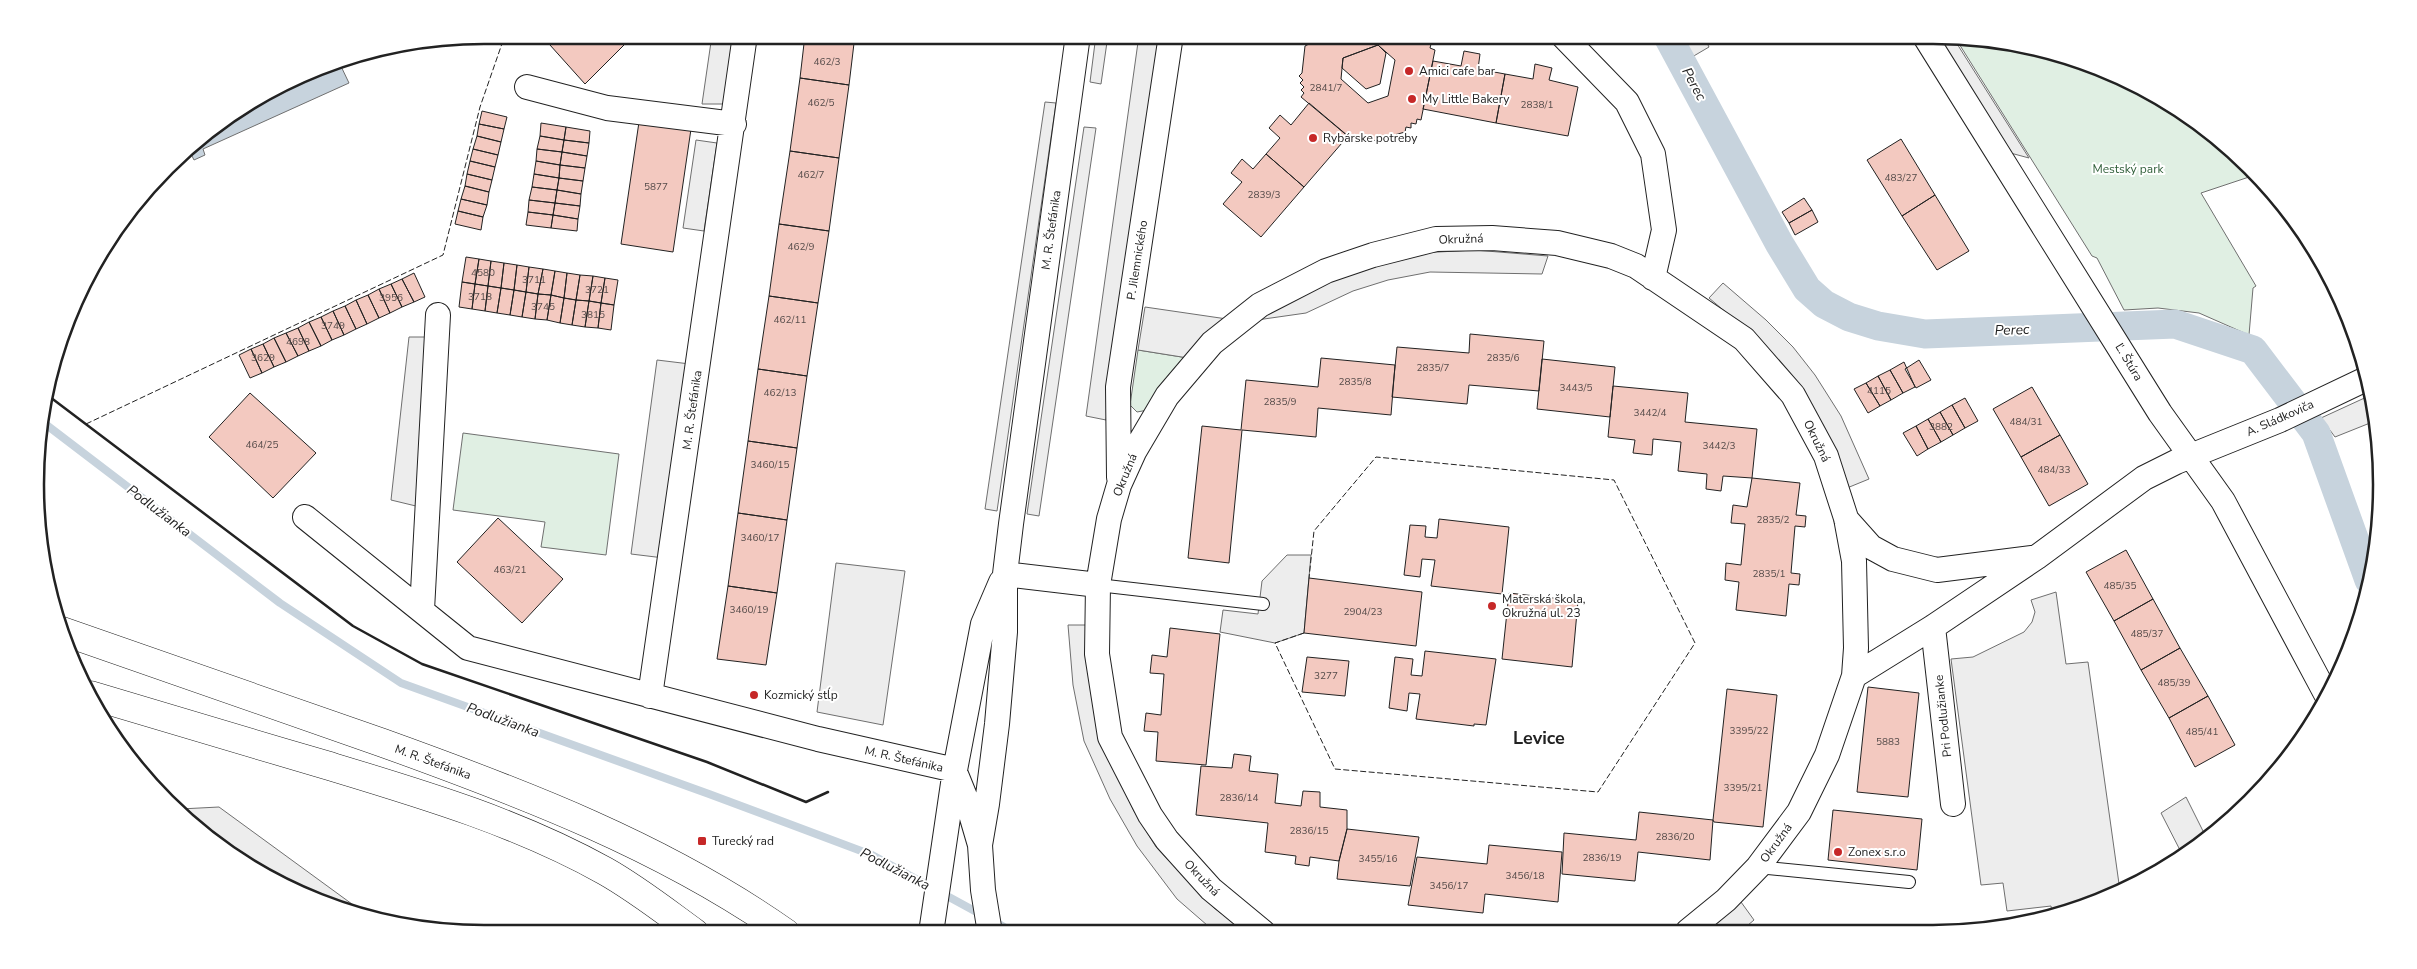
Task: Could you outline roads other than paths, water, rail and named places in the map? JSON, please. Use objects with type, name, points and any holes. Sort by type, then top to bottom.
[{"type":"main road","name":"M. R. Štefánika","points":[[70,634],[353,733],[545,805],[664,861],[710,886],[773,925]]},
{"type":"main road","points":[[99,698],[389,784],[481,814],[545,841],[606,872],[633,888],[683,925]]},
{"type":"street","name":"M. R. Štefánika","points":[[650,696],[734,124],[744,44]]},
{"type":"street","name":"M. R. Štefánika","points":[[989,925],[983,890],[980,845],[997,724],[1006,632],[1005,574],[1077,44]]},
{"type":"street","name":"P. Jilemnického","points":[[1119,485],[1118,387],[1170,44]]},
{"type":"street","points":[[1571,44],[1627,102],[1653,154],[1664,230],[1653,278]]},
{"type":"street","name":"Ľ. Štúra","points":[[1930,44],[2160,413],[2231,514],[2323,688]]},
{"type":"street","points":[[527,87],[607,108],[734,124]]},
{"type":"street","name":"Okružná","points":[[1255,925],[1211,889],[1167,840],[1150,815],[1110,737],[1097,654],[1098,585],[1110,519],[1119,485],[1134,452],[1167,396],[1212,343],[1260,305],[1326,271],[1373,254],[1436,239],[1492,238],[1557,243],[1602,254],[1636,266],[1744,339],[1794,395],[1826,456],[1846,518],[1854,560],[1856,605],[1854,676],[1828,755],[1809,795],[1758,867],[1726,900],[1695,925]]},
{"type":"street","points":[[422,610],[438,315]]},
{"type":"street","name":"A. Sládkoviča","points":[[2190,456],[2280,420],[2361,381]]},
{"type":"street","name":"Okružná","points":[[1854,676],[1933,627],[2037,557],[2144,478],[2190,456]]},
{"type":"street","name":"M. R. Štefánika","points":[[305,517],[468,648],[901,760],[955,770]]},
{"type":"street","name":"Okružná","points":[[1846,518],[1871,547],[1893,559],[1938,570],[2037,557]]},
{"type":"street","name":"M. R. Štefánika","points":[[932,925],[955,770],[983,624],[1005,574]]},
{"type":"street","points":[[1005,574],[1098,585]]},
{"type":"street","name":"Pri Podlužianke","points":[[1933,627],[1953,804]]},
{"type":"street","name":"M. R. Štefánika","points":[[955,770],[978,749],[997,724]]},
{"type":"street","name":"M. R. Štefánika","points":[[955,770],[968,804],[980,845]]},
{"type":"lane","points":[[1098,585],[1263,604]]},
{"type":"lane","points":[[1758,867],[1909,882]]},
{"type":"waterway","name":"Perec","points":[[1672,44],[1779,243],[1807,289],[1824,304],[1849,317],[1878,326],[1925,334],[2175,324],[2253,350],[2316,433],[2365,569]]},
{"type":"waterway","name":"Podlužianka","points":[[48,426],[280,603],[401,683],[872,855],[982,915]]},
{"type":"waterway","name":"Podlužianka","points":[[992,920],[1000,925]]},
{"type":"place","name":"Amici cafe bar","points":[[1409,71]]},
{"type":"place","name":"My Little Bakery","points":[[1412,99]]},
{"type":"place","name":"Rybárske potreby","points":[[1313,138]]},
{"type":"place","name":"Materská škola, Okružná ul. 23","points":[[1492,606]]},
{"type":"place","name":"Kozmický stĺp","points":[[754,695]]},
{"type":"place","name":"Turecký rad","points":[[702,841]]},
{"type":"place","name":"Zonex s.r.o","points":[[1838,852]]},
{"type":"district","name":"Levice","points":[[1539,738]]},
{"type":"park label","name":"Mestský park","points":[[2128,169]]}]
